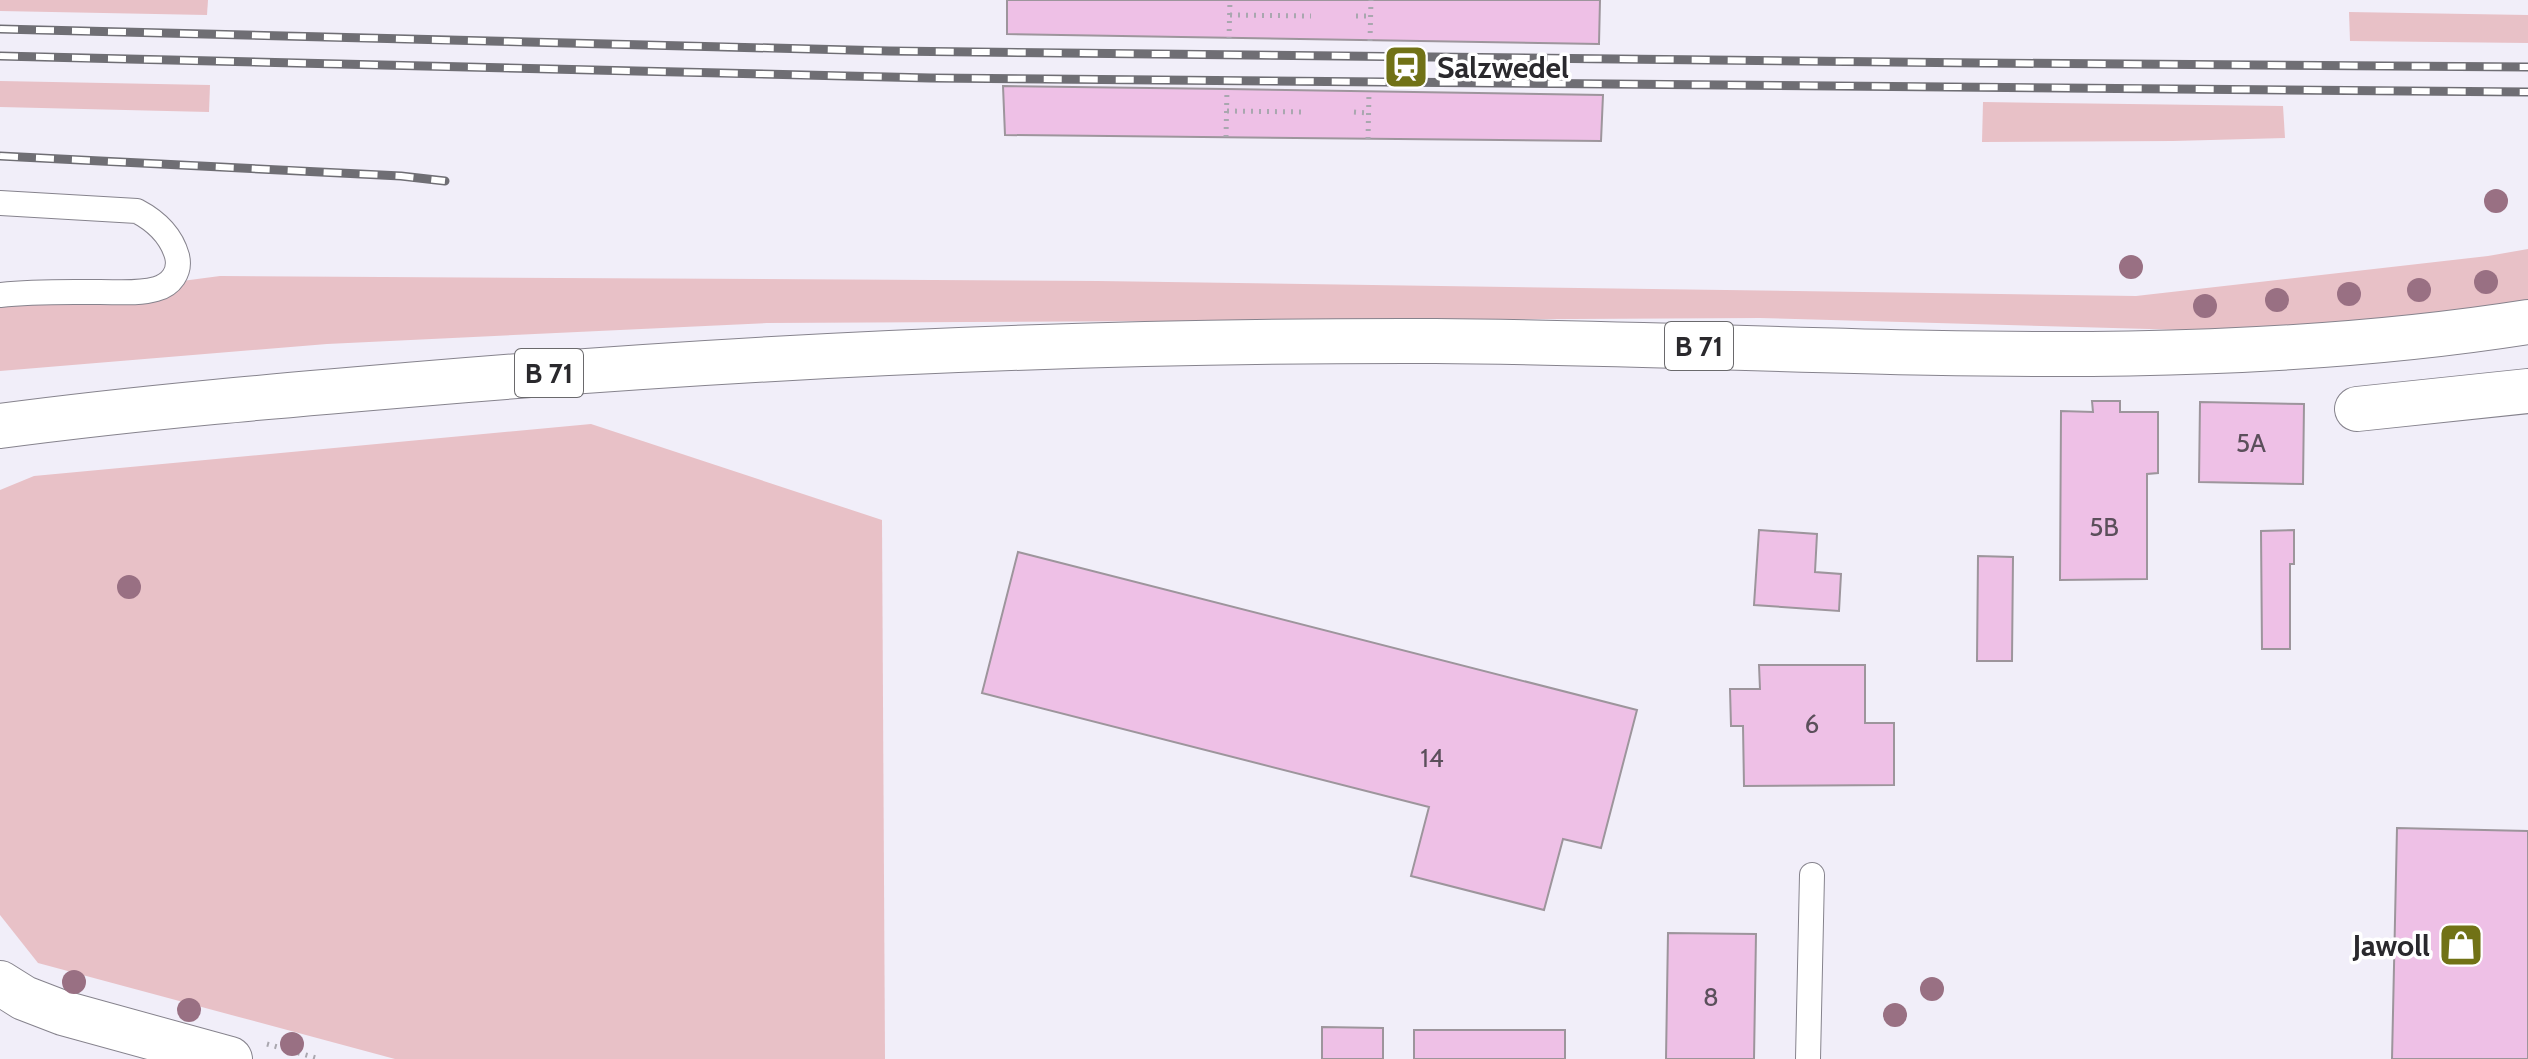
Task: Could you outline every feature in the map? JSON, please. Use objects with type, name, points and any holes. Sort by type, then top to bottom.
[{"type":"main road","name":"B 71","points":[[0,426],[231,400],[506,376],[654,364],[853,354],[1188,344],[1436,341],[1651,344],[1990,355],[2147,355],[2250,352],[2528,322]]},
{"type":"main road","points":[[2357,409],[2528,391]]},
{"type":"main road","points":[[0,983],[24,998],[63,1013],[230,1059]]},
{"type":"lane","points":[[0,203],[137,211],[154,220],[169,240],[177,258],[178,270],[171,281],[157,289],[0,295]]},
{"type":"lane","points":[[1808,1059],[1812,875]]},
{"type":"path","points":[[1229,39],[1230,0]]},
{"type":"path","points":[[1370,41],[1371,0]]},
{"type":"path","points":[[1230,15],[1311,16]]},
{"type":"path","points":[[1356,16],[1370,16]]},
{"type":"path","points":[[1226,137],[1227,89]]},
{"type":"path","points":[[1368,139],[1369,92]]},
{"type":"path","points":[[1227,111],[1306,112]]},
{"type":"path","points":[[1354,112],[1369,113]]},
{"type":"shaded area","points":[[0,0],[208,0],[207,15],[0,11]]},
{"type":"shaded area","points":[[2349,12],[2528,15],[2528,43],[2350,41]]},
{"type":"shaded area","points":[[0,81],[210,85],[209,112],[0,107]]},
{"type":"shaded area","points":[[1983,102],[2283,106],[2285,138],[1982,142]]},
{"type":"shaded area","points":[[2528,249],[2528,304],[2257,332],[1760,318],[767,323],[327,344],[0,371],[0,305],[220,276],[1098,281],[2136,296]]},
{"type":"shaded area","points":[[591,424],[882,520],[885,1059],[395,1059],[38,963],[0,915],[0,490],[34,476]]},
{"type":"building","points":[[1007,0],[1600,0],[1599,44],[1007,34]]},
{"type":"building","points":[[1003,86],[1603,95],[1601,141],[1005,135]]},
{"type":"building","points":[[2092,401],[2120,401],[2120,412],[2158,412],[2158,473],[2147,474],[2147,579],[2060,580],[2061,411],[2093,412]]},
{"type":"building","points":[[2200,402],[2304,404],[2303,484],[2199,482]]},
{"type":"building","points":[[1759,530],[1817,534],[1815,572],[1841,574],[1839,611],[1754,605]]},
{"type":"building","points":[[2294,530],[2294,564],[2290,564],[2290,649],[2262,649],[2261,531]]},
{"type":"building","points":[[1018,552],[1637,710],[1601,848],[1563,839],[1544,910],[1411,876],[1429,807],[982,693]]},
{"type":"building","points":[[1978,556],[2013,557],[2012,661],[1977,661]]},
{"type":"building","points":[[1759,665],[1865,665],[1865,723],[1894,723],[1894,785],[1744,786],[1743,726],[1731,726],[1730,689],[1760,689]]},
{"type":"building","name":"Jawoll","points":[[2397,828],[2528,831],[2528,1059],[2392,1059]]},
{"type":"building","points":[[1668,933],[1756,934],[1754,1059],[1666,1059]]},
{"type":"building","points":[[1322,1027],[1383,1028],[1383,1059],[1322,1059]]},
{"type":"building","points":[[1414,1030],[1565,1030],[1565,1059],[1414,1059]]},
{"type":"railway","points":[[0,29],[889,51],[2528,67]]},
{"type":"railway","points":[[0,56],[930,78],[2528,92]]},
{"type":"railway","points":[[0,156],[401,176],[445,181]]},
{"type":"place","name":"Salzwedel","points":[[1406,67]]},
{"type":"place","name":"Jawoll","points":[[2461,945]]}]
